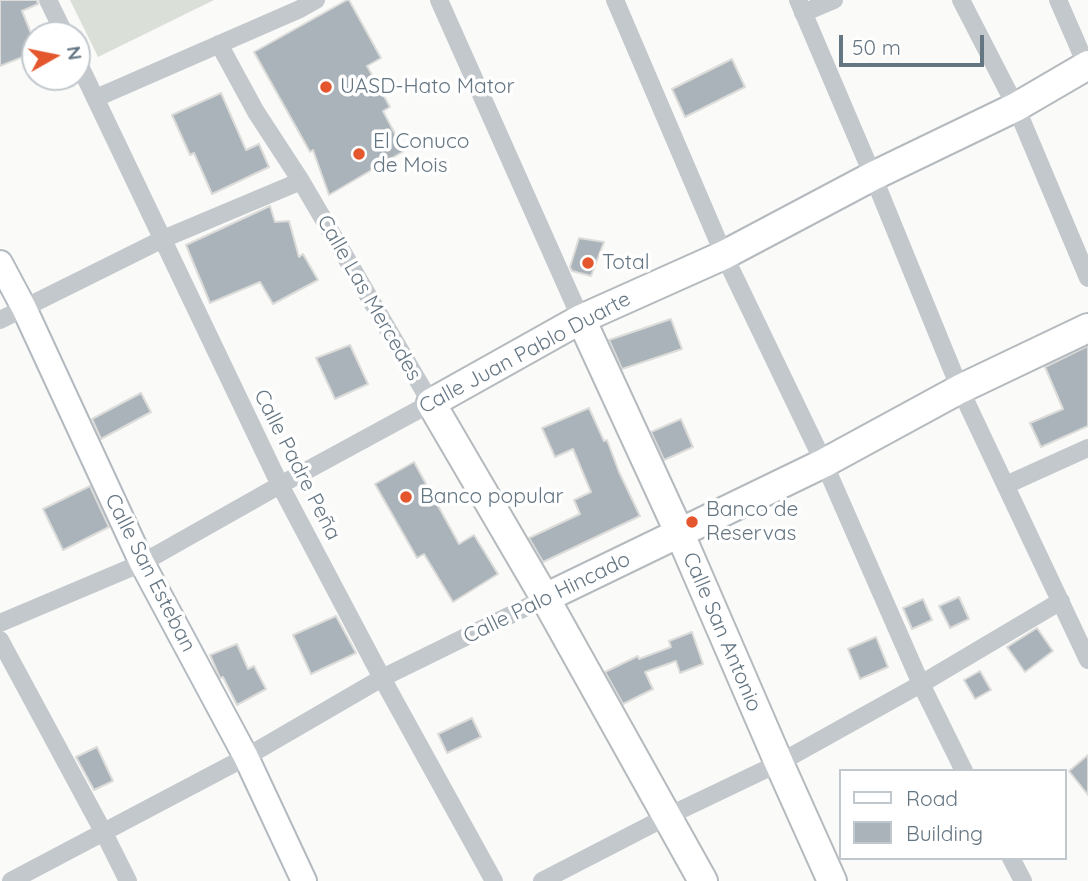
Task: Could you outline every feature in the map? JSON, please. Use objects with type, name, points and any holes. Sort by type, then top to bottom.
[{"type":"main road","name":"Calle Juan Pablo Duarte","points":[[431,403],[581,319],[724,255],[873,176],[1016,107],[1087,67]]},
{"type":"main road","name":"Calle San Antonio","points":[[581,319],[680,534],[832,881]]},
{"type":"main road","name":"Calle Palo Hincado","points":[[545,598],[824,463],[960,389],[1088,328]]},
{"type":"main road","name":"Calle Las Mercedes","points":[[431,403],[545,598],[703,881]]},
{"type":"street","points":[[48,0],[58,21]]},
{"type":"street","points":[[96,98],[219,44],[297,5],[317,0]]},
{"type":"street","name":"Calle San Antonio","points":[[439,0],[581,319]]},
{"type":"street","points":[[615,0],[724,255],[824,463],[921,684],[963,769]]},
{"type":"street","points":[[834,0],[801,6],[960,389],[1088,660]]},
{"type":"street","points":[[961,0],[1016,107],[1088,278]]},
{"type":"street","points":[[1058,0],[1087,67]]},
{"type":"street","name":"Calle Las Mercedes","points":[[219,44],[250,101],[431,403]]},
{"type":"street","name":"Calle Padre Peña","points":[[91,88],[280,485],[382,678],[495,881]]},
{"type":"street","points":[[0,320],[163,239],[300,181]]},
{"type":"street","name":"Calle San Esteban","points":[[0,263],[24,308],[142,563],[246,757],[304,881]]},
{"type":"street","name":"Calle Juan Pablo Duarte","points":[[0,623],[142,563],[431,403]]},
{"type":"street","points":[[1006,485],[1088,448]]},
{"type":"street","name":"Calle Palo Hincado","points":[[11,881],[246,757],[382,678],[545,598]]},
{"type":"street","points":[[542,881],[779,763],[921,684],[1061,601]]},
{"type":"street","points":[[0,640],[128,881]]},
{"type":"street","points":[[1012,860],[1023,881]]},
{"type":"shaded area","points":[[70,0],[214,0],[98,57],[91,43],[91,21],[80,21]]},
{"type":"building","points":[[0,0],[37,0],[38,4],[22,11],[26,21],[21,21],[21,58],[0,66]]},
{"type":"building","name":"UASD-Hato Mator","points":[[347,0],[381,58],[367,66],[390,107],[383,111],[404,151],[329,195],[313,150],[310,152],[254,52]]},
{"type":"building","points":[[732,59],[745,87],[685,117],[672,89]]},
{"type":"building","points":[[221,93],[246,150],[259,144],[269,167],[212,194],[194,153],[190,155],[172,115]]},
{"type":"building","points":[[270,206],[275,222],[289,221],[299,257],[303,254],[318,280],[273,304],[260,282],[210,303],[186,245]]},
{"type":"building","points":[[579,238],[604,242],[591,276],[572,271],[570,267]]},
{"type":"building","points":[[671,319],[682,349],[622,369],[609,340]]},
{"type":"building","points":[[350,345],[368,384],[335,399],[316,358]]},
{"type":"building","points":[[1088,346],[1088,426],[1041,447],[1030,423],[1063,409],[1045,367]]},
{"type":"building","points":[[141,393],[151,412],[101,439],[92,419]]},
{"type":"building","points":[[589,408],[604,441],[607,440],[640,516],[543,562],[529,538],[580,514],[574,500],[591,492],[573,449],[555,457],[542,428]]},
{"type":"building","points":[[681,419],[693,447],[664,460],[651,432]]},
{"type":"building","points":[[414,462],[459,544],[474,535],[498,574],[453,602],[424,554],[417,558],[375,484]]},
{"type":"building","points":[[90,486],[109,527],[63,550],[43,509]]},
{"type":"building","points":[[959,597],[969,619],[950,628],[939,606]]},
{"type":"building","points":[[923,599],[932,620],[912,629],[903,608]]},
{"type":"building","points":[[336,616],[356,653],[311,674],[293,635]]},
{"type":"building","points":[[1037,628],[1053,651],[1025,672],[1007,647]]},
{"type":"building","points":[[692,632],[703,664],[680,673],[676,661],[645,672],[653,689],[623,704],[605,672],[638,656],[639,659],[671,647],[669,641]]},
{"type":"building","points":[[876,637],[888,667],[860,679],[848,649]]},
{"type":"building","points":[[237,644],[248,669],[254,666],[266,689],[237,705],[223,677],[220,678],[210,655]]},
{"type":"building","points":[[980,671],[991,690],[975,699],[964,680]]},
{"type":"building","points":[[472,718],[481,737],[447,753],[438,734]]},
{"type":"building","points":[[97,747],[113,781],[94,790],[76,757]]},
{"type":"building","points":[[1088,755],[1088,795],[1069,771]]},
{"type":"place","name":"UASD-Hato Mator","points":[[326,87]]},
{"type":"place","name":"El Conuco de Mois","points":[[359,154]]},
{"type":"place","name":"Total","points":[[588,263]]},
{"type":"place","name":"Banco popular","points":[[406,497]]},
{"type":"place","name":"Banco de Reservas","points":[[692,522]]}]
